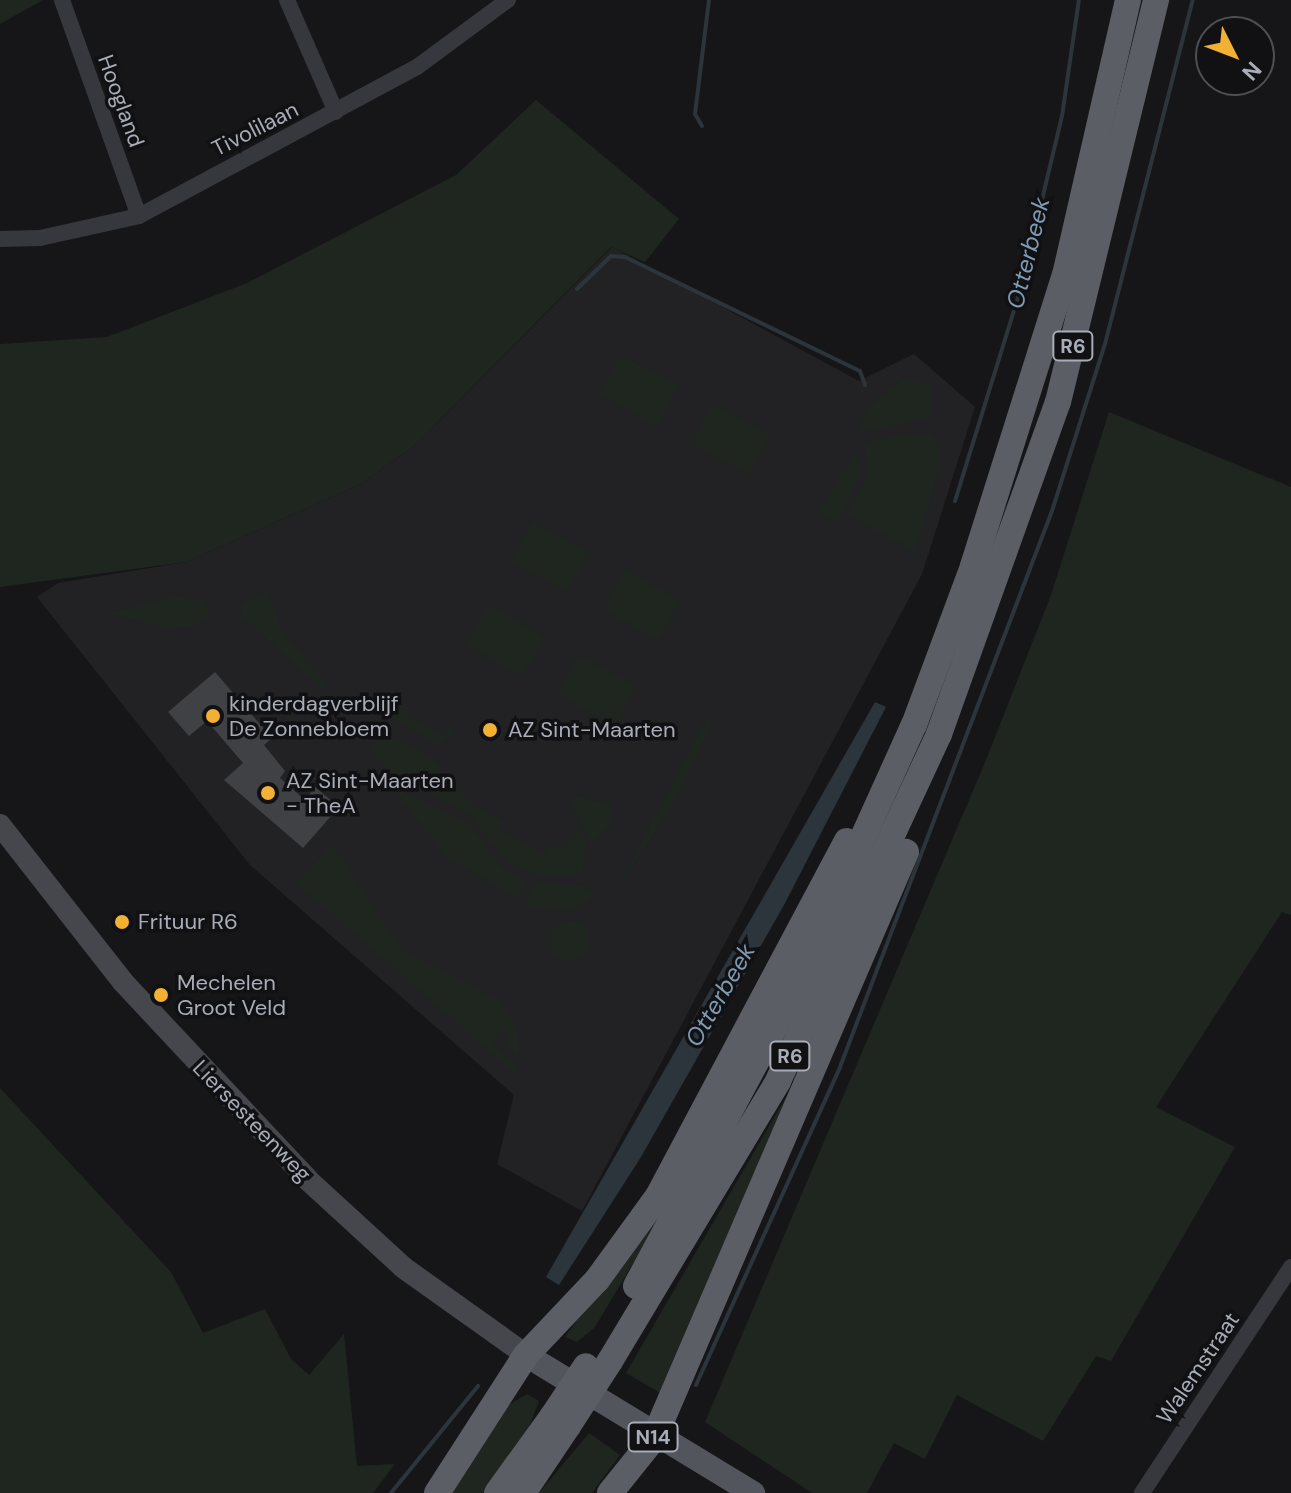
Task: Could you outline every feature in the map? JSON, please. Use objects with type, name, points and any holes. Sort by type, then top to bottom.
[{"type":"highway","name":"R6","points":[[602,1357],[701,1174],[836,905],[914,725],[979,551],[1065,275],[1128,0]]},
{"type":"highway","name":"R6","points":[[523,1493],[560,1422],[778,1081],[939,734],[1058,402],[1156,0]]},
{"type":"highway","points":[[437,1493],[526,1355],[597,1280],[658,1196],[898,737],[914,725]]},
{"type":"highway","points":[[610,1493],[654,1438],[894,883],[937,768],[939,734]]},
{"type":"highway","name":"R6","points":[[497,1493],[560,1422]]},
{"type":"main road","name":"Liersesteenweg","points":[[0,825],[123,982],[308,1180],[404,1268],[548,1371],[654,1438]]},
{"type":"main road","name":"N14","points":[[654,1438],[753,1493]]},
{"type":"street","name":"Hoogland","points":[[62,0],[139,216]]},
{"type":"street","points":[[287,0],[336,112]]},
{"type":"street","name":"Tivolilaan","points":[[0,239],[40,238],[139,216],[417,67],[508,0]]},
{"type":"street","name":"Walemstraat","points":[[1142,1493],[1291,1267]]},
{"type":"shaded area","points":[[0,0],[43,0],[0,24]]},
{"type":"shaded area","points":[[536,100],[679,219],[645,262],[611,247],[414,446],[361,484],[186,562],[0,587],[0,344],[107,337],[247,283],[456,175]]},
{"type":"shaded area","name":"AZ Sint-Maarten","points":[[612,247],[859,381],[914,354],[975,407],[922,574],[582,1211],[497,1164],[514,1095],[250,865],[37,597],[58,583],[186,562],[361,484],[414,446]]},
{"type":"shaded area","points":[[621,355],[678,385],[656,426],[600,395]]},
{"type":"shaded area","points":[[904,378],[932,386],[930,417],[857,433],[866,410]]},
{"type":"shaded area","points":[[713,404],[770,433],[749,475],[692,444]]},
{"type":"shaded area","points":[[1109,412],[1291,487],[1291,915],[1282,912],[1156,1107],[1235,1147],[1111,1361],[1096,1356],[1043,1441],[957,1395],[925,1459],[894,1443],[867,1493],[812,1493],[705,1422],[986,760],[1051,595]]},
{"type":"shaded area","points":[[903,433],[933,435],[942,453],[922,531],[910,559],[913,550],[847,515],[868,474],[865,443]]},
{"type":"shaded area","points":[[856,452],[861,473],[836,523],[817,513]]},
{"type":"shaded area","points":[[533,522],[589,552],[568,592],[511,562]]},
{"type":"shaded area","points":[[624,570],[681,600],[659,640],[603,610]]},
{"type":"shaded area","points":[[267,590],[282,631],[325,683],[322,688],[242,617],[242,603]]},
{"type":"shaded area","points":[[173,596],[205,602],[210,616],[195,626],[163,628],[110,613]]},
{"type":"shaded area","points":[[488,605],[544,636],[523,676],[466,645]]},
{"type":"shaded area","points":[[579,655],[636,686],[615,726],[558,695]]},
{"type":"shaded area","points":[[406,703],[406,716],[445,736],[450,726],[453,734],[438,745],[390,717]]},
{"type":"shaded area","points":[[707,718],[713,722],[675,802],[615,893]]},
{"type":"shaded area","points":[[387,733],[430,757],[474,805],[503,821],[499,830],[544,854],[549,845],[567,847],[579,827],[586,840],[583,874],[539,876],[510,864],[470,815],[388,771],[371,749]]},
{"type":"shaded area","points":[[368,758],[406,794],[470,824],[501,867],[523,881],[519,898],[450,860]]},
{"type":"shaded area","points":[[576,796],[612,805],[610,826],[591,843],[571,805]]},
{"type":"shaded area","points":[[332,843],[403,951],[502,1002],[518,1031],[519,1057],[504,1043],[510,1036],[504,1030],[491,1044],[517,1066],[514,1073],[297,883]]},
{"type":"shaded area","points":[[535,883],[582,886],[597,893],[575,910],[538,910],[525,906]]},
{"type":"shaded area","points":[[570,921],[584,927],[590,941],[584,955],[570,961],[556,955],[550,941],[556,927]]},
{"type":"shaded area","points":[[0,1088],[171,1272],[203,1333],[265,1309],[291,1359],[309,1375],[344,1334],[357,1466],[395,1464],[373,1493],[0,1493]]},
{"type":"shaded area","points":[[790,1090],[662,1394],[626,1373]]},
{"type":"shaded area","points":[[694,1161],[595,1327],[577,1342],[565,1337]]},
{"type":"shaded area","points":[[527,1394],[539,1401],[527,1432],[483,1493],[445,1493],[498,1411]]},
{"type":"shaded area","points":[[589,1433],[620,1455],[592,1493],[539,1493]]},
{"type":"water","points":[[875,702],[886,707],[784,905],[641,1157],[559,1285],[546,1277]]},
{"type":"building","points":[[215,672],[272,738],[264,745],[285,771],[280,778],[305,800],[315,787],[339,807],[303,848],[224,780],[243,763],[207,721],[189,736],[168,712]]},
{"type":"waterway","points":[[702,126],[695,114],[709,0]]},
{"type":"waterway","name":"Otterbeek","points":[[955,501],[1021,288],[1062,116],[1079,0]]},
{"type":"waterway","points":[[696,1385],[840,1067],[1052,511],[1105,344],[1193,0]]},
{"type":"waterway","points":[[577,289],[611,256],[625,257],[860,371],[865,385]]},
{"type":"waterway","name":"Otterbeek","points":[[391,1493],[478,1386]]},
{"type":"place","name":"kinderdagverblijf De Zonnebloem","points":[[213,716]]},
{"type":"place","name":"AZ Sint-Maarten","points":[[490,730]]},
{"type":"place","name":"AZ Sint-Maarten - TheA","points":[[268,793]]},
{"type":"place","name":"Frituur R6","points":[[122,922]]},
{"type":"place","name":"Mechelen Groot Veld","points":[[161,995]]}]
